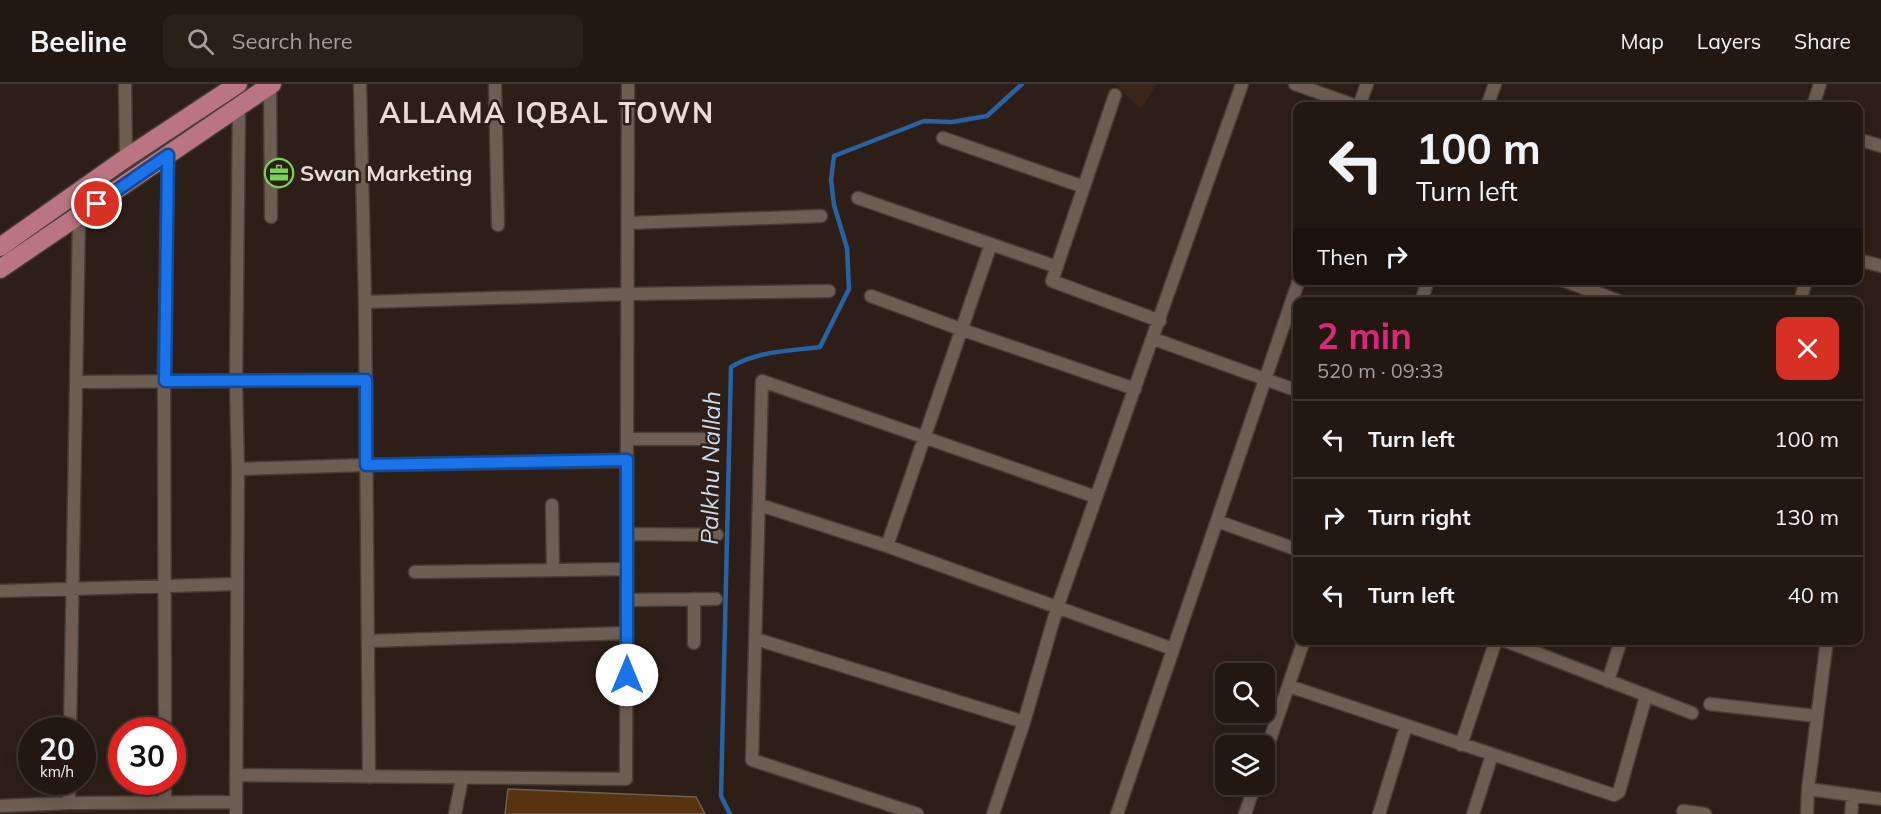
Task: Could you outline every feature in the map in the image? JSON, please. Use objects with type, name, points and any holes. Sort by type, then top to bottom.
[{"type":"main road","points":[[3,257],[126,158],[238,84]]},
{"type":"main road","points":[[3,257],[79,216],[168,155],[245,96],[271,85]]},
{"type":"street","points":[[126,84],[126,158]]},
{"type":"street","points":[[360,84],[365,303],[369,777]]},
{"type":"street","points":[[495,84],[498,225]]},
{"type":"street","points":[[236,775],[626,779],[628,84]]},
{"type":"street","points":[[993,814],[1024,722],[1057,608],[1154,339],[1242,84]]},
{"type":"street","points":[[1295,84],[1346,102]]},
{"type":"street","points":[[1359,102],[1367,84]]},
{"type":"street","points":[[1488,102],[1495,84]]},
{"type":"street","points":[[1814,102],[1820,84]]},
{"type":"street","points":[[271,85],[271,217]]},
{"type":"street","points":[[1115,95],[1052,281],[1160,321]]},
{"type":"street","points":[[0,806],[69,803],[128,808],[165,802],[236,808],[238,469],[236,381],[245,96]]},
{"type":"street","points":[[943,138],[1084,187]]},
{"type":"street","points":[[1863,141],[1881,146]]},
{"type":"street","points":[[165,717],[168,155]]},
{"type":"street","points":[[858,198],[1057,267]]},
{"type":"street","points":[[70,717],[78,382],[79,216]]},
{"type":"street","points":[[628,223],[821,216]]},
{"type":"street","points":[[887,546],[991,244]]},
{"type":"street","points":[[1863,261],[1881,266]]},
{"type":"street","points":[[1575,285],[1607,297]]},
{"type":"street","points":[[365,303],[628,294],[829,291]]},
{"type":"street","points":[[871,296],[1135,389]]},
{"type":"street","points":[[1117,814],[1293,297]]},
{"type":"street","points":[[1154,339],[1293,389]]},
{"type":"street","points":[[78,382],[366,380]]},
{"type":"street","points":[[917,814],[752,760],[762,381],[1096,497]]},
{"type":"street","points":[[627,439],[711,439]]},
{"type":"street","points":[[238,469],[627,460]]},
{"type":"street","points":[[552,505],[553,570]]},
{"type":"street","points":[[760,506],[887,546],[1173,649]]},
{"type":"street","points":[[1217,521],[1293,548]]},
{"type":"street","points":[[627,534],[717,535]]},
{"type":"street","points":[[414,572],[627,569]]},
{"type":"street","points":[[0,591],[237,584]]},
{"type":"street","points":[[694,599],[694,643]]},
{"type":"street","points":[[627,600],[716,599]]},
{"type":"street","points":[[368,641],[627,633]]},
{"type":"street","points":[[756,639],[1024,722]]},
{"type":"street","points":[[1272,735],[1302,645]]},
{"type":"street","points":[[1461,745],[1494,645]]},
{"type":"street","points":[[1516,645],[1692,713]]},
{"type":"street","points":[[1608,681],[1620,645]]},
{"type":"street","points":[[1807,814],[1816,716],[1826,645]]},
{"type":"street","points":[[1289,686],[1614,795],[1619,792],[1646,696]]},
{"type":"street","points":[[1710,704],[1816,716]]},
{"type":"street","points":[[1379,814],[1406,726]]},
{"type":"street","points":[[1473,814],[1492,755]]},
{"type":"street","points":[[455,814],[462,778]]},
{"type":"street","points":[[1808,789],[1881,799]]},
{"type":"street","points":[[69,795],[69,803]]},
{"type":"street","points":[[165,795],[165,802]]},
{"type":"street","points":[[1245,814],[1251,795]]},
{"type":"street","points":[[1851,814],[1853,795]]},
{"type":"street","points":[[1683,811],[1705,814]]},
{"type":"shaded area","points":[[1114,84],[1157,84],[1141,109]]},
{"type":"building","points":[[508,789],[696,797],[705,814],[505,814]]},
{"type":"waterway","name":"Palkhu Nallah","points":[[730,814],[721,796],[731,367],[763,355],[820,347],[849,289],[847,248],[834,205],[831,180],[834,156],[924,121],[952,122],[987,116],[1022,84]]},
{"type":"place","name":"Swan Marketing","points":[[279,173]]},
{"type":"district","name":"ALLAMA IQBAL TOWN","points":[[547,113]]},
{"type":"route","points":[[97,204],[168,155],[165,381],[366,380],[366,465],[627,460],[627,675]]}]
